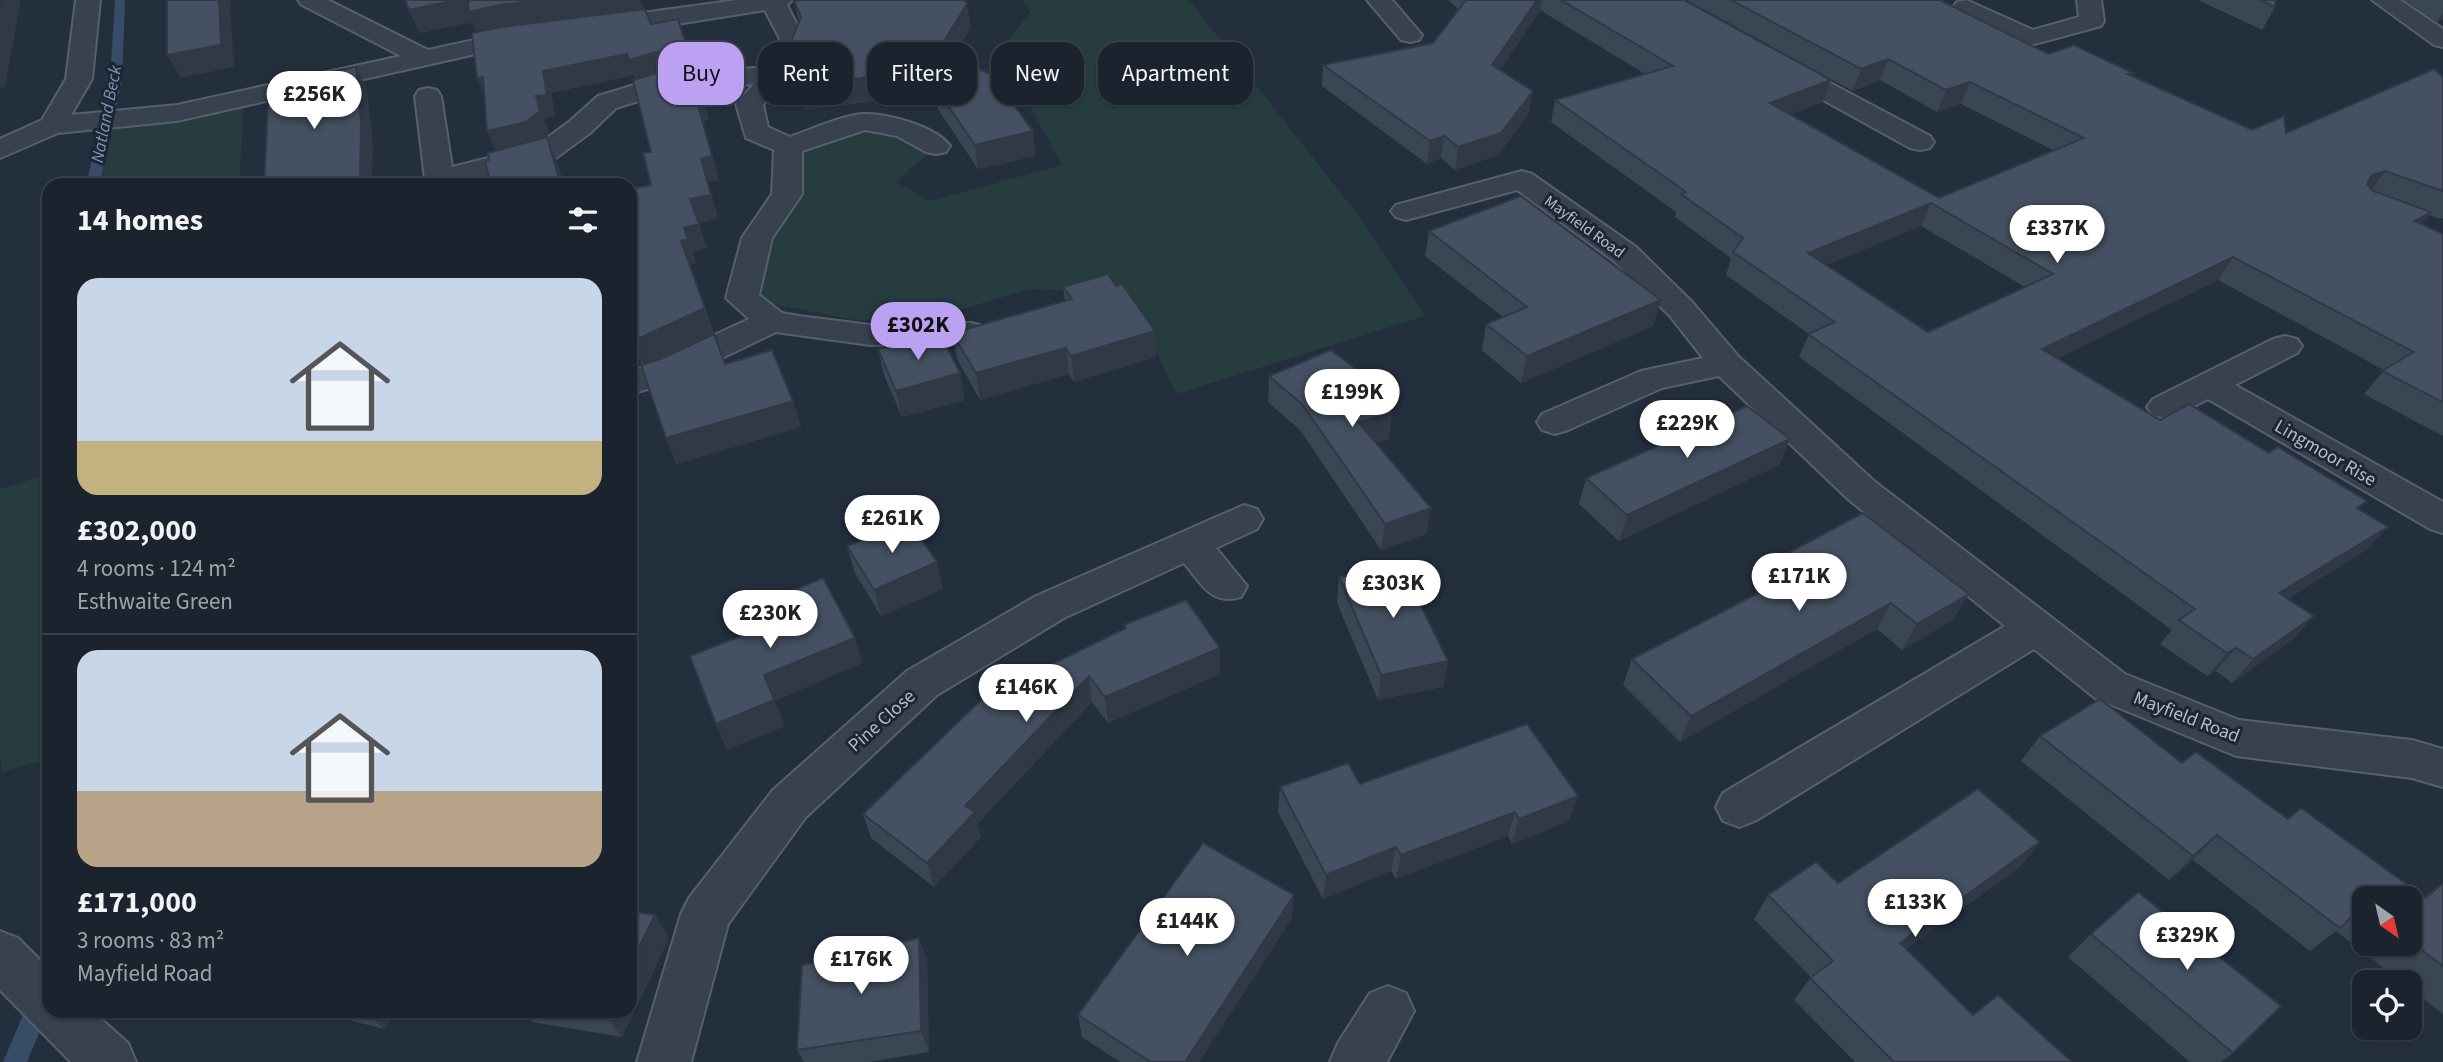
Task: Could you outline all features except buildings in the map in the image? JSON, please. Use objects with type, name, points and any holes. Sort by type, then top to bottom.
[{"type":"street","points":[[52,125],[79,79],[88,0]]},
{"type":"street","points":[[310,0],[422,57]]},
{"type":"street","points":[[1378,0],[1410,35]]},
{"type":"street","points":[[1965,6],[2031,38],[2092,21],[2089,0]]},
{"type":"street","points":[[2384,0],[2440,34]]},
{"type":"street","points":[[0,150],[52,125],[177,113],[284,91],[422,57],[560,32],[677,18],[776,1],[791,42]]},
{"type":"street","points":[[1763,57],[1920,142]]},
{"type":"street","points":[[452,178],[546,152],[580,127],[607,102],[671,82],[758,76]]},
{"type":"street","points":[[758,95],[749,104],[756,132],[788,146],[864,122],[905,129],[936,146]]},
{"type":"street","points":[[428,96],[437,178]]},
{"type":"street","points":[[788,146],[787,194],[757,238],[742,298],[772,321],[870,335],[971,334]]},
{"type":"street","name":"Mayfield Road","points":[[1406,211],[1522,180],[1625,254],[1681,309],[1726,363],[1861,490],[2110,686],[2236,738],[2412,759],[2443,768]]},
{"type":"street","points":[[637,381],[660,374],[772,321]]},
{"type":"street","points":[[2165,407],[2285,346]]},
{"type":"street","points":[[1555,422],[1653,379],[1726,363]]},
{"type":"street","name":"Lingmoor Rise","points":[[2209,385],[2443,519]]},
{"type":"street","name":"Pine Close","points":[[664,1062],[706,914],[789,804],[922,683],[1051,607],[1244,519]]},
{"type":"street","points":[[1190,544],[1227,586]]},
{"type":"street","points":[[1740,807],[2035,628]]},
{"type":"street","points":[[1357,1062],[1388,1011]]},
{"type":"green space","points":[[1022,0],[1189,0],[1222,42],[1098,42],[1098,105],[1253,105],[1253,81],[1358,215],[1425,316],[1176,394],[1129,293],[1029,289],[933,318],[855,320],[742,298],[787,194],[788,146],[864,122],[936,146],[896,182],[930,201],[1062,165],[1029,105],[1084,105],[1084,42],[1008,42],[1030,12]]},
{"type":"green space","points":[[244,99],[239,178],[94,178],[108,118]]},
{"type":"green space","points":[[42,476],[42,761],[2,772],[0,758],[0,489]]},
{"type":"waterway","name":"Natland Beck","points":[[94,178],[116,80],[120,0]]},
{"type":"waterway","name":"Natland Beck","points":[[15,1062],[42,998]]}]
